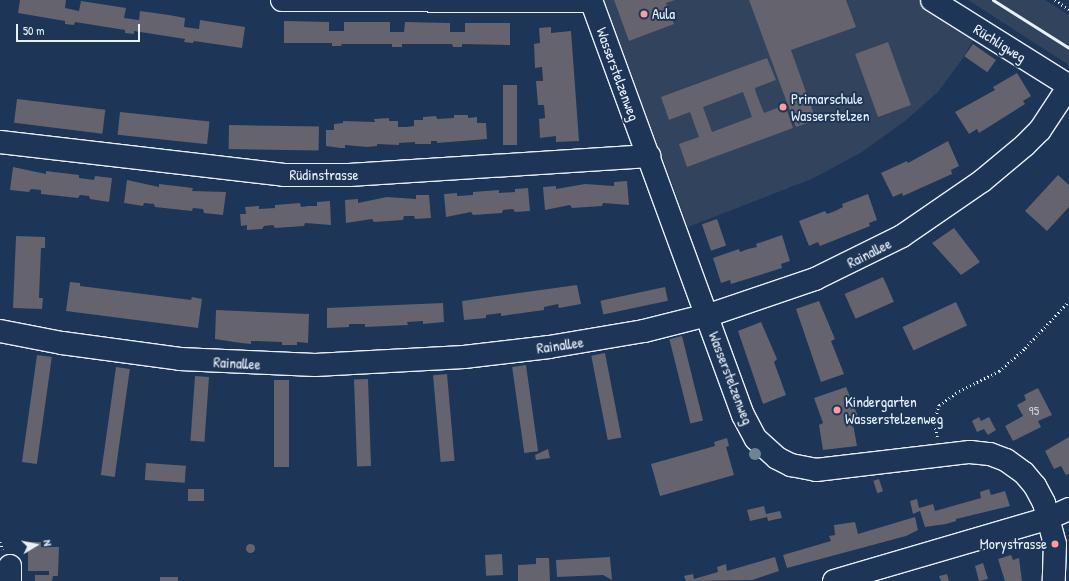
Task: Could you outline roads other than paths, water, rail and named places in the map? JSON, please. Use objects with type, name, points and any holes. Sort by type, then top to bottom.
[{"type":"street","points":[[282,0],[591,0]]},
{"type":"street","name":"Wasserstelzenweg","points":[[591,0],[748,426],[763,448],[776,458],[791,466],[816,470],[970,452],[990,454],[1006,460],[1035,486],[1049,518],[1055,544],[1054,581]]},
{"type":"street","name":"Rüchligweg","points":[[932,0],[1069,86]]},
{"type":"street","name":"Rainallee","points":[[0,331],[62,343],[180,359],[315,365],[464,357],[549,347],[644,331],[708,315],[814,279],[902,236],[982,181],[1040,130],[1069,86]]},
{"type":"street","name":"Rüdinstrasse","points":[[0,142],[284,175],[357,175],[649,156]]},
{"type":"street","points":[[834,581],[1049,518],[1069,509]]},
{"type":"railway","points":[[993,0],[1069,48]]},
{"type":"place","name":"Aula","points":[[644,14]]},
{"type":"place","name":"Primarschule Wasserstelzen","points":[[783,107]]},
{"type":"place","name":"Kindergarten Wasserstelzenweg","points":[[837,410]]},
{"type":"place","name":"Morystrasse","points":[[1055,544]]}]
